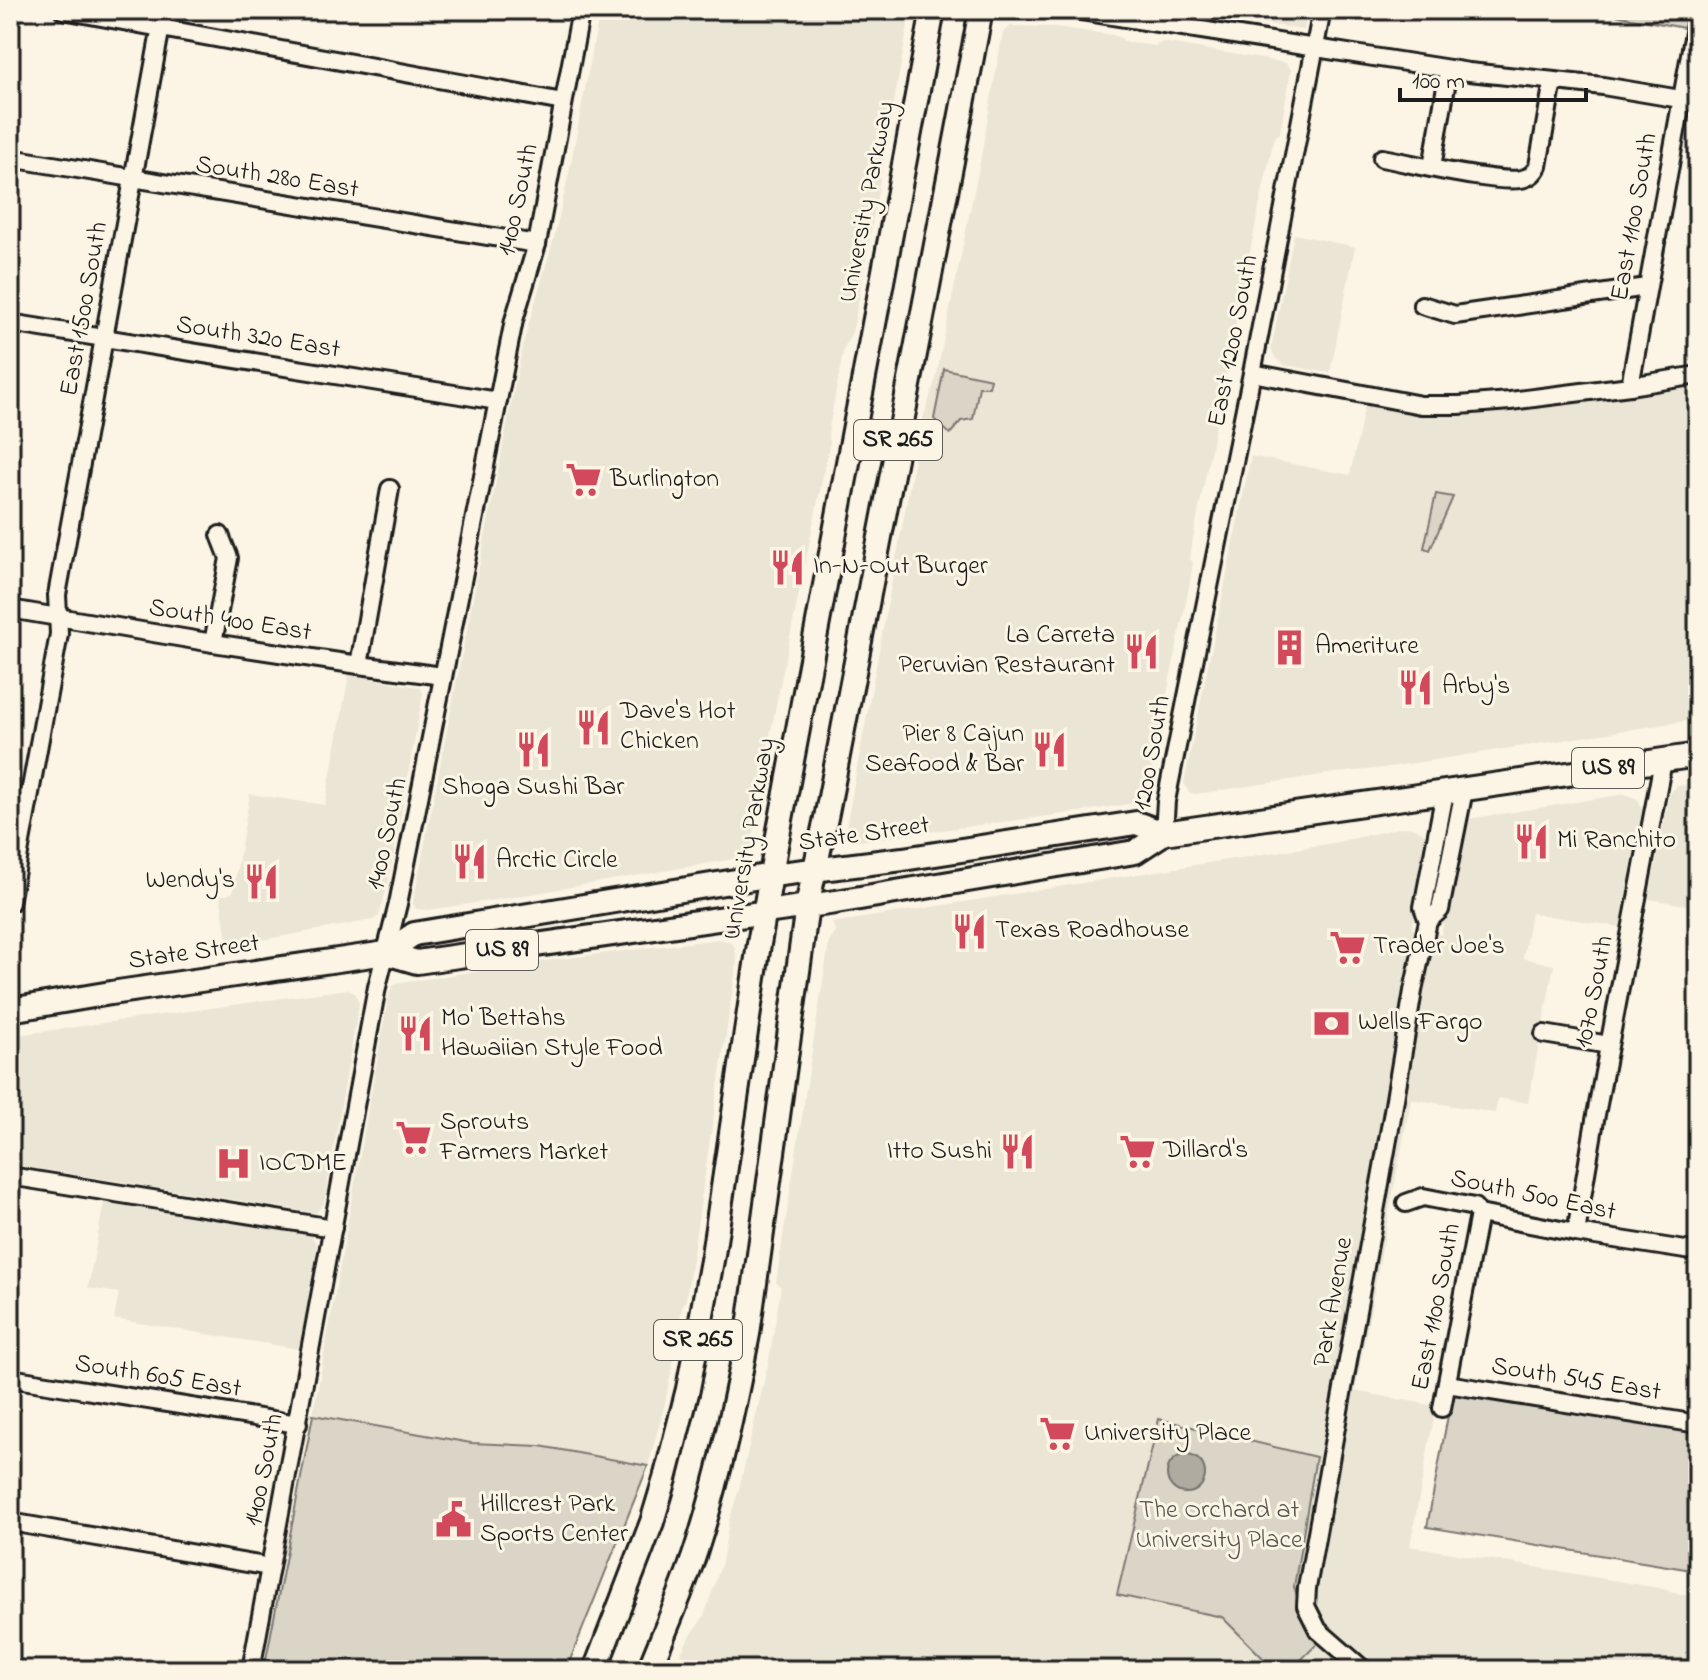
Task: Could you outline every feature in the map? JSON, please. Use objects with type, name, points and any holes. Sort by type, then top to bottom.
[{"type":"main road","name":"University Parkway","points":[[595,1670],[652,1522],[688,1389],[713,1255],[759,944],[933,10]]},
{"type":"main road","name":"SR 265","points":[[649,1670],[695,1552],[714,1492],[744,1357],[807,906],[981,10]]},
{"type":"main road","name":"State Street","points":[[10,1010],[386,953],[417,962],[807,906],[1135,852],[1164,833],[1698,755]]},
{"type":"main road","name":"State Street","points":[[386,953],[414,934],[772,875],[903,859],[1136,823],[1164,833]]},
{"type":"street","points":[[63,10],[563,102]]},
{"type":"street","name":"East 1500 South","points":[[10,903],[59,634],[57,595],[164,10]]},
{"type":"street","name":"1400 South","points":[[251,1670],[377,987],[398,904],[514,320],[537,244],[581,10]]},
{"type":"street","points":[[1074,10],[1449,69],[1603,86],[1690,101]]},
{"type":"street","name":"East 1200 South","points":[[1190,680],[1322,10]]},
{"type":"street","name":"East 1100 South","points":[[1630,386],[1647,287],[1690,101],[1698,10]]},
{"type":"street","points":[[1432,167],[1449,69]]},
{"type":"street","points":[[1382,158],[1497,179],[1528,177],[1538,166],[1553,81]]},
{"type":"street","name":"South 280 East","points":[[10,158],[537,244]]},
{"type":"street","points":[[1422,305],[1455,315],[1647,287]]},
{"type":"street","name":"South 320 East","points":[[10,323],[498,401]]},
{"type":"street","points":[[1252,373],[1421,405],[1490,404],[1698,375]]},
{"type":"street","points":[[359,665],[390,489]]},
{"type":"street","points":[[213,643],[229,558],[220,535]]},
{"type":"street","name":"South 400 East","points":[[10,609],[213,643],[443,676]]},
{"type":"street","name":"1200 South","points":[[1164,833],[1166,801],[1190,680]]},
{"type":"street","name":"1070 South","points":[[1576,1233],[1663,761]]},
{"type":"street","name":"Park Avenue","points":[[1364,1670],[1318,1630],[1306,1606],[1307,1588],[1413,991],[1428,921],[1440,910],[1454,791]]},
{"type":"street","points":[[10,797],[29,800]]},
{"type":"street","points":[[1544,1034],[1609,1045]]},
{"type":"street","points":[[10,1176],[333,1228]]},
{"type":"street","name":"South 500 East","points":[[1406,1203],[1423,1197],[1474,1207],[1479,1214],[1698,1252]]},
{"type":"street","name":"East 1100 South","points":[[1442,1408],[1479,1214]]},
{"type":"street","name":"South 605 East","points":[[10,1378],[298,1424]]},
{"type":"street","name":"South 545 East","points":[[1447,1384],[1698,1424]]},
{"type":"street","points":[[10,1522],[270,1567]]},
{"type":"shaded area","points":[[600,10],[909,10],[910,13],[855,319],[844,348],[828,434],[830,442],[764,764],[752,845],[748,853],[739,858],[508,898],[428,910],[416,909],[414,898],[523,344],[554,238],[569,173]]},
{"type":"shaded area","points":[[1182,10],[1308,10],[1304,30]]},
{"type":"shaded area","points":[[1011,26],[1055,27],[1113,35],[1124,42],[1155,46],[1162,42],[1286,63],[1291,70],[1280,133],[1274,138],[1256,222],[1190,554],[1193,562],[1190,582],[1146,796],[1136,803],[859,841],[850,837],[846,827],[915,449],[936,378],[1003,32]]},
{"type":"shaded area","points":[[1294,234],[1355,247],[1330,373],[1284,365],[1276,359],[1271,349]]},
{"type":"shaded area","points":[[1698,386],[1698,719],[1376,769],[1189,793],[1184,783],[1251,456],[1350,475],[1365,405],[1418,412],[1625,396]]},
{"type":"shaded area","points":[[349,675],[419,687],[423,693],[388,884],[379,916],[373,920],[228,946],[220,895],[233,892],[250,794],[325,805]]},
{"type":"shaded area","points":[[1698,784],[1698,907],[1649,899],[1669,796],[1677,786]]},
{"type":"shaded area","name":"University Place","points":[[1625,794],[1638,799],[1642,809],[1620,927],[1531,913],[1523,958],[1554,965],[1528,1103],[1498,1098],[1495,1113],[1411,1099],[1355,1391],[1436,1406],[1410,1546],[1659,1588],[1698,1599],[1698,1670],[674,1670],[686,1643],[704,1616],[722,1562],[729,1521],[769,1360],[781,1287],[776,1282],[829,942],[836,932],[832,923],[1333,843],[1403,827],[1415,828],[1425,834],[1427,843],[1412,929],[1441,935],[1463,824],[1469,819]]},
{"type":"shaded area","points":[[720,939],[732,943],[737,961],[686,1299],[665,1403],[648,1466],[540,1446],[471,1443],[313,1415],[389,994],[393,986],[551,960]]},
{"type":"shaded area","points":[[348,989],[356,994],[359,1004],[324,1203],[316,1213],[10,1164],[10,1036]]},
{"type":"shaded area","points":[[104,1202],[311,1235],[317,1245],[299,1349],[114,1319],[119,1293],[88,1288]]},
{"type":"shaded area","points":[[1186,1455],[1200,1460],[1205,1474],[1200,1488],[1186,1493],[1172,1488],[1167,1474],[1172,1460]]},
{"type":"green space","points":[[1589,10],[1687,10],[1684,28]]},
{"type":"green space","points":[[944,369],[991,379],[989,387],[979,387],[973,419],[961,421],[950,434],[934,419]]},
{"type":"green space","points":[[1436,494],[1453,497],[1430,550],[1424,548]]},
{"type":"green space","points":[[1452,1394],[1698,1433],[1698,1571],[1427,1527]]},
{"type":"green space","points":[[313,1415],[471,1443],[540,1446],[648,1466],[566,1670],[264,1670]]},
{"type":"green space","name":"The Orchard at University Place","points":[[1159,1419],[1316,1457],[1294,1587],[1303,1616],[1320,1641],[1300,1661],[1275,1670],[1222,1617],[1117,1595]]},
{"type":"place","name":"Burlington","points":[[584,480]]},
{"type":"place","name":"In-N-Out Burger","points":[[787,567]]},
{"type":"place","name":"Ameriture","points":[[1289,647]]},
{"type":"place","name":"La Carreta Peruvian Restaurant","points":[[1141,651]]},
{"type":"place","name":"Arby's","points":[[1416,687]]},
{"type":"place","name":"Dave's Hot Chicken","points":[[594,727]]},
{"type":"place","name":"Shoga Sushi Bar","points":[[533,749]]},
{"type":"place","name":"Pier 8 Cajun Seafood & Bar","points":[[1050,750]]},
{"type":"place","name":"Mi Ranchito","points":[[1531,841]]},
{"type":"place","name":"Arctic Circle","points":[[470,861]]},
{"type":"place","name":"Wendy's","points":[[261,881]]},
{"type":"place","name":"Texas Roadhouse","points":[[969,931]]},
{"type":"place","name":"Trader Joe's","points":[[1347,947]]},
{"type":"place","name":"Wells Fargo","points":[[1332,1023]]},
{"type":"place","name":"Mo' Bettahs Hawaiian Style Food","points":[[415,1034]]},
{"type":"place","name":"Sprouts Farmers Market","points":[[414,1138]]},
{"type":"place","name":"Dillard's","points":[[1137,1151]]},
{"type":"place","name":"Itto Sushi","points":[[1018,1152]]},
{"type":"place","name":"IOCDME","points":[[233,1164]]},
{"type":"place","name":"University Place","points":[[1058,1434]]},
{"type":"place","name":"Hillcrest Park Sports Center","points":[[454,1520]]}]
